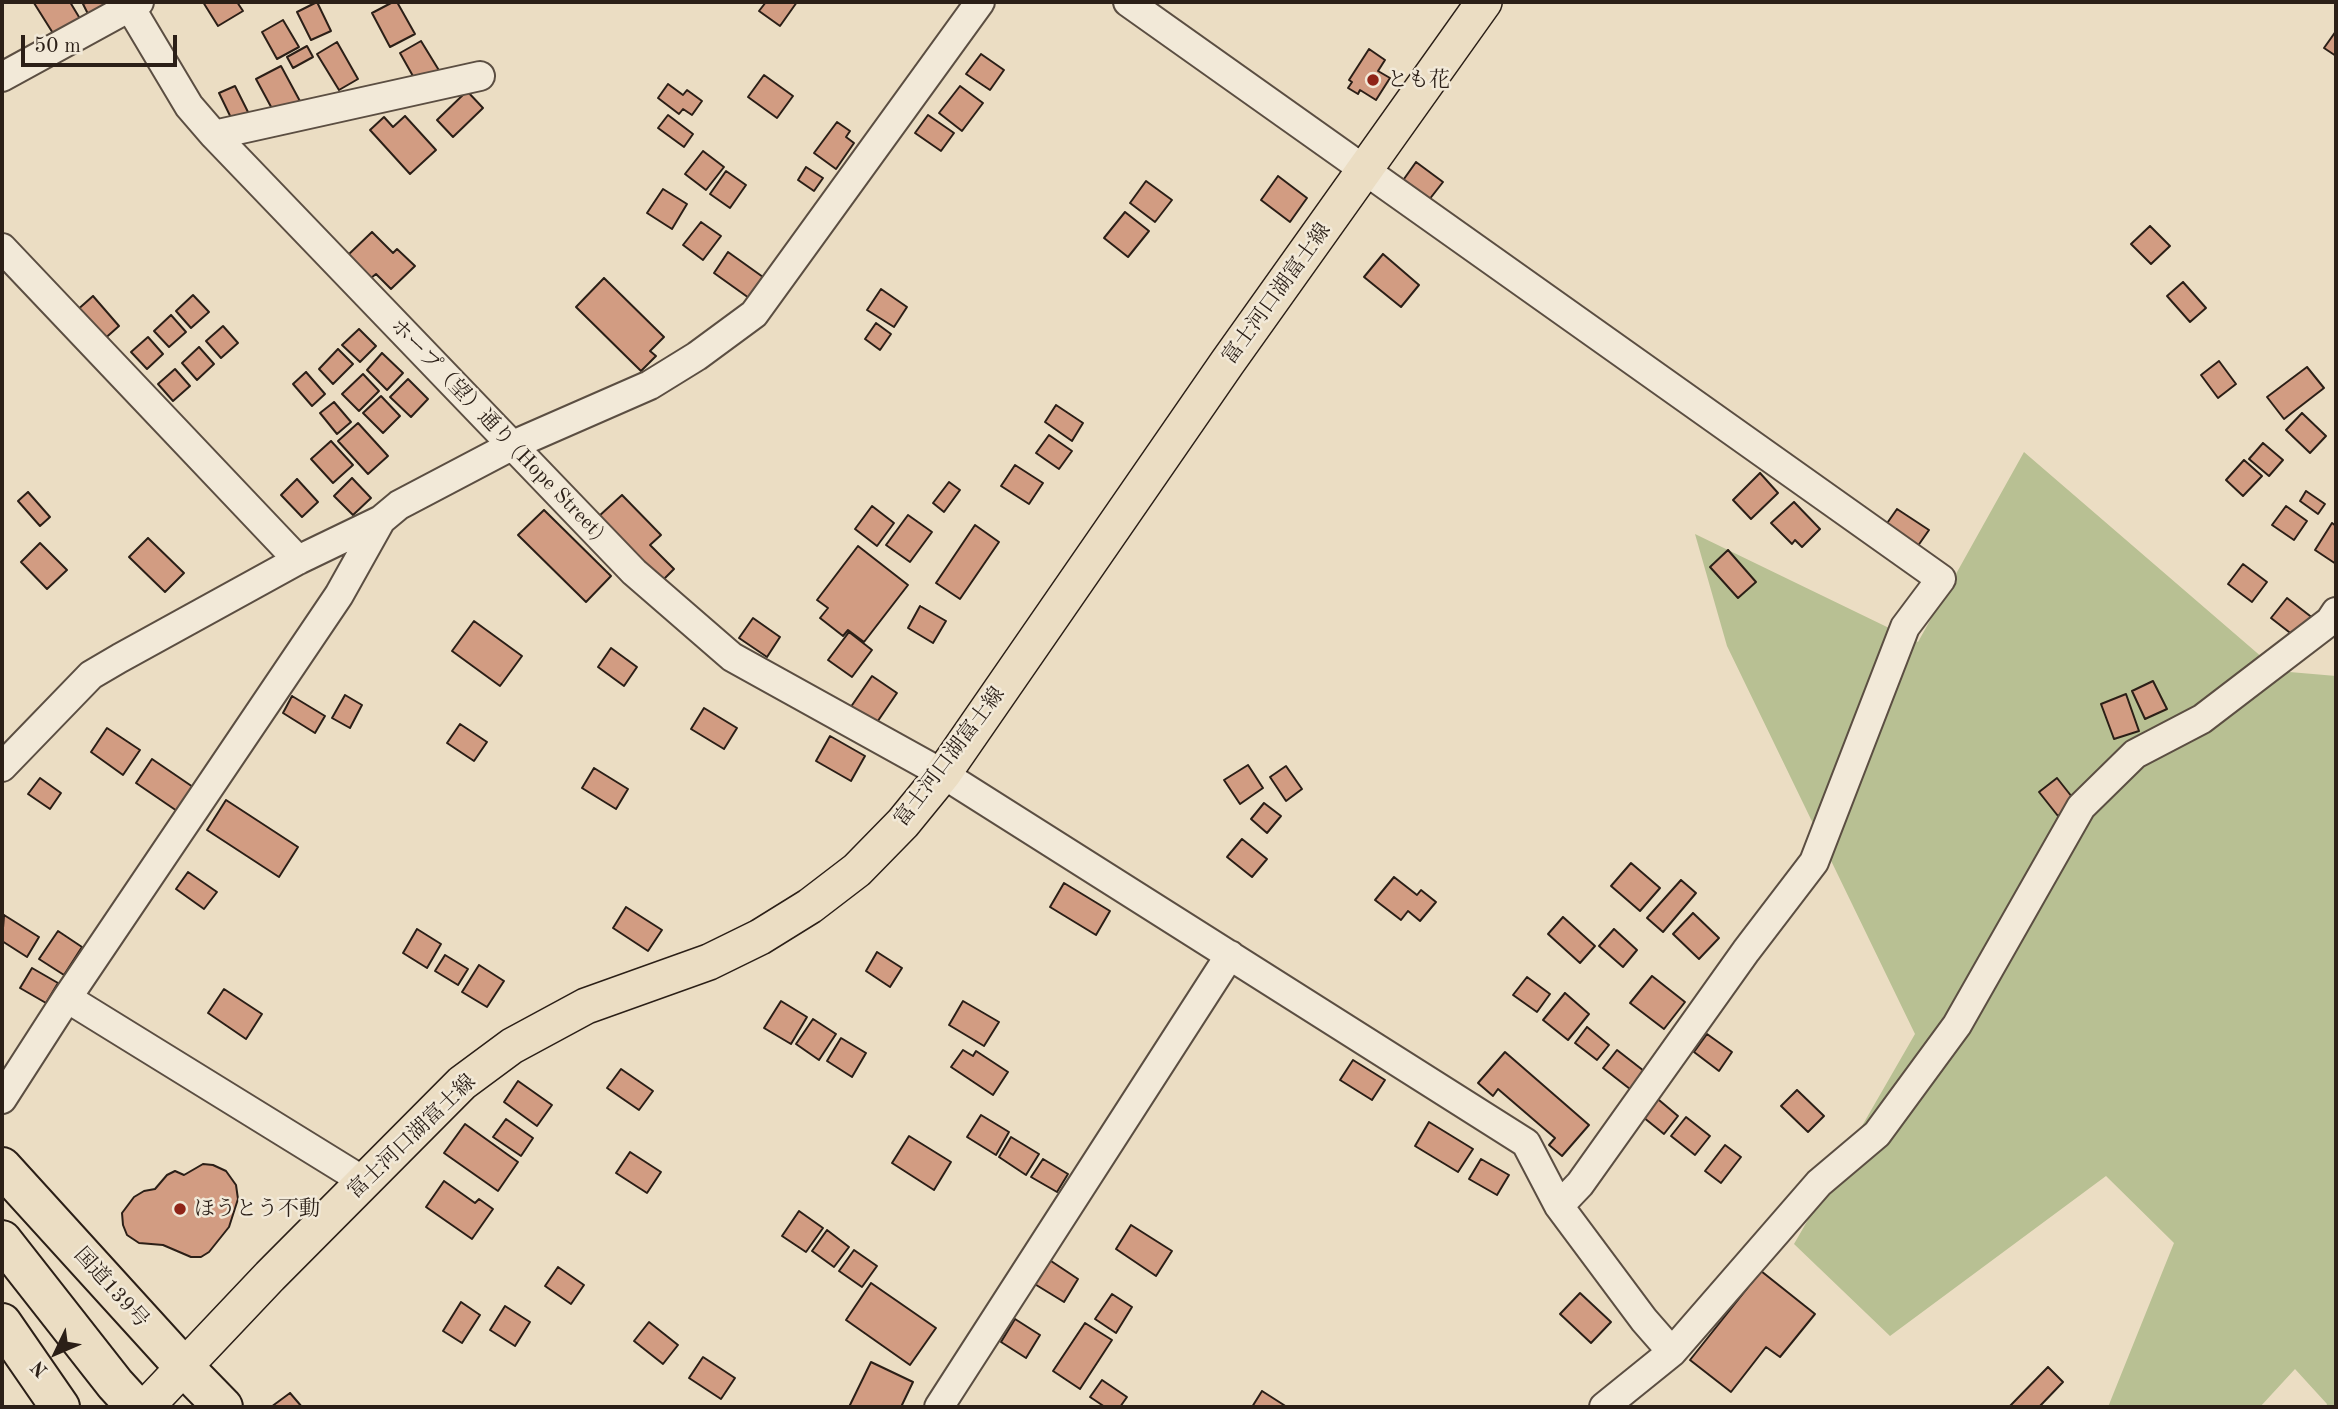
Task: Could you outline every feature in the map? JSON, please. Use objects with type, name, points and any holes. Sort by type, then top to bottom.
[{"type":"highway","name":"国道139号","points":[[2,1167],[223,1407]]},
{"type":"highway","points":[[2,1240],[125,1396]]},
{"type":"highway","points":[[2,1323],[60,1407]]},
{"type":"main road","name":"富士河口湖富士線","points":[[146,1407],[183,1366],[462,1083],[512,1046],[586,1006],[709,962],[760,937],[810,906],[866,860],[903,823],[943,774],[1227,363],[1484,2]]},
{"type":"street","points":[[2,767],[91,675],[120,657],[299,560],[381,520],[399,505],[513,445],[650,385],[697,356],[754,314],[980,2]]},
{"type":"street","points":[[1128,2],[1941,579],[1905,627],[1814,862],[1738,962],[1580,1184],[1559,1206]]},
{"type":"street","points":[[2,77],[132,4]]},
{"type":"street","name":"ホープ（望）通り (Hope Street)","points":[[132,4],[189,106],[214,135],[634,572],[732,657],[943,774],[1526,1143],[1548,1190],[1559,1206],[1644,1320],[1672,1352]]},
{"type":"street","points":[[214,135],[480,76]]},
{"type":"street","points":[[2,248],[299,560]]},
{"type":"street","points":[[2,1099],[339,594],[381,520]]},
{"type":"street","points":[[1604,1407],[1672,1352],[1819,1183],[1877,1134],[1957,1025],[2081,807],[2136,754],[2202,719],[2330,621],[2336,612]]},
{"type":"street","points":[[939,1407],[1230,955]]},
{"type":"street","points":[[67,998],[365,1182]]},
{"type":"green space","points":[[2024,452],[2278,671],[2336,676],[2336,1407],[2326,1407],[2327,1404],[2295,1369],[2260,1407],[2108,1407],[2174,1243],[2106,1176],[1890,1336],[1794,1244],[1915,1034],[1727,646],[1695,534],[1918,642]]},
{"type":"building","points":[[70,2],[82,22],[56,38],[34,3]]},
{"type":"building","points":[[110,2],[113,9],[91,20],[83,4]]},
{"type":"building","points":[[203,2],[237,2],[243,11],[218,26]]},
{"type":"building","points":[[317,2],[331,31],[311,40],[297,12]]},
{"type":"building","points":[[397,2],[415,34],[390,47],[372,13]]},
{"type":"building","points":[[766,2],[797,2],[780,26],[759,11]]},
{"type":"building","points":[[283,20],[299,47],[277,59],[262,32]]},
{"type":"building","points":[[2336,31],[2336,56],[2324,48]]},
{"type":"building","points":[[421,41],[440,72],[418,85],[400,53]]},
{"type":"building","points":[[337,42],[358,79],[339,90],[317,54]]},
{"type":"building","points":[[307,46],[313,57],[293,68],[287,57]]},
{"type":"building","points":[[1369,49],[1385,60],[1378,71],[1390,78],[1376,100],[1360,90],[1358,94],[1348,88],[1352,82],[1349,80]]},
{"type":"building","points":[[981,54],[1004,70],[990,90],[966,74]]},
{"type":"building","points":[[281,66],[301,103],[276,116],[256,79]]},
{"type":"building","points":[[764,75],[793,96],[777,118],[748,97]]},
{"type":"building","points":[[668,84],[683,95],[687,90],[702,101],[692,115],[683,109],[679,114],[658,98]]},
{"type":"building","points":[[235,86],[251,118],[235,126],[219,93]]},
{"type":"building","points":[[960,86],[983,103],[962,131],[939,113]]},
{"type":"building","points":[[467,91],[483,108],[453,137],[437,120]]},
{"type":"building","points":[[668,115],[693,134],[684,147],[658,128]]},
{"type":"building","points":[[928,115],[954,133],[941,151],[915,133]]},
{"type":"building","points":[[405,116],[436,150],[410,174],[370,130],[384,117],[393,127]]},
{"type":"building","points":[[837,122],[850,131],[846,137],[854,143],[836,169],[814,153]]},
{"type":"building","points":[[703,151],[724,167],[706,190],[685,174]]},
{"type":"building","points":[[1416,162],[1443,182],[1425,205],[1399,186]]},
{"type":"building","points":[[806,167],[823,178],[814,191],[798,180]]},
{"type":"building","points":[[726,171],[746,185],[730,208],[710,194]]},
{"type":"building","points":[[1278,176],[1307,198],[1290,222],[1261,200]]},
{"type":"building","points":[[1146,181],[1172,200],[1155,222],[1130,203]]},
{"type":"building","points":[[663,189],[687,204],[672,229],[647,213]]},
{"type":"building","points":[[1125,212],[1149,231],[1128,257],[1104,238]]},
{"type":"building","points":[[701,222],[721,236],[703,260],[683,245]]},
{"type":"building","points":[[2150,226],[2170,246],[2151,264],[2131,244]]},
{"type":"building","points":[[372,232],[393,253],[397,249],[415,266],[391,289],[376,274],[371,278],[348,255]]},
{"type":"building","points":[[728,252],[763,277],[749,298],[714,273]]},
{"type":"building","points":[[1383,254],[1419,285],[1401,307],[1364,277]]},
{"type":"building","points":[[604,278],[664,337],[650,351],[656,356],[641,371],[576,307]]},
{"type":"building","points":[[2183,282],[2206,308],[2190,322],[2167,296]]},
{"type":"building","points":[[881,289],[907,307],[894,327],[867,310]]},
{"type":"building","points":[[193,295],[209,312],[191,328],[176,311]]},
{"type":"building","points":[[93,296],[119,326],[101,342],[75,312]]},
{"type":"building","points":[[171,315],[186,332],[169,347],[154,331]]},
{"type":"building","points":[[876,323],[891,334],[880,350],[865,339]]},
{"type":"building","points":[[223,326],[238,343],[221,358],[206,341]]},
{"type":"building","points":[[359,329],[376,346],[360,362],[342,345]]},
{"type":"building","points":[[148,337],[163,354],[147,369],[131,352]]},
{"type":"building","points":[[199,347],[214,364],[197,380],[182,363]]},
{"type":"building","points":[[338,349],[353,364],[333,384],[319,369]]},
{"type":"building","points":[[382,353],[403,373],[387,390],[367,370]]},
{"type":"building","points":[[2219,361],[2236,384],[2218,398],[2201,375]]},
{"type":"building","points":[[2307,367],[2324,388],[2284,419],[2267,397]]},
{"type":"building","points":[[175,369],[190,386],[173,401],[158,384]]},
{"type":"building","points":[[306,372],[325,394],[312,406],[293,384]]},
{"type":"building","points":[[363,374],[379,391],[359,411],[342,394]]},
{"type":"building","points":[[408,379],[428,399],[411,417],[390,397]]},
{"type":"building","points":[[381,396],[400,416],[383,433],[363,413]]},
{"type":"building","points":[[334,402],[351,422],[337,434],[320,413]]},
{"type":"building","points":[[1056,405],[1083,423],[1072,441],[1045,422]]},
{"type":"building","points":[[2302,413],[2326,436],[2310,453],[2286,430]]},
{"type":"building","points":[[358,423],[388,456],[368,474],[338,441]]},
{"type":"building","points":[[1049,435],[1072,451],[1059,469],[1036,453]]},
{"type":"building","points":[[331,441],[353,465],[333,483],[311,459]]},
{"type":"building","points":[[2263,443],[2283,460],[2269,476],[2249,459]]},
{"type":"building","points":[[2244,460],[2262,476],[2243,496],[2226,480]]},
{"type":"building","points":[[1015,465],[1043,483],[1029,504],[1001,486]]},
{"type":"building","points":[[1760,473],[1778,493],[1751,519],[1733,500]]},
{"type":"building","points":[[352,478],[371,498],[353,515],[334,496]]},
{"type":"building","points":[[297,479],[318,502],[302,517],[281,495]]},
{"type":"building","points":[[949,482],[960,490],[944,512],[933,503]]},
{"type":"building","points":[[2306,491],[2325,504],[2318,514],[2300,501]]},
{"type":"building","points":[[28,492],[50,517],[40,526],[18,501]]},
{"type":"building","points":[[622,495],[661,535],[650,545],[674,569],[661,582],[598,517]]},
{"type":"building","points":[[1794,502],[1820,529],[1802,547],[1795,540],[1792,544],[1771,523]]},
{"type":"building","points":[[872,506],[894,523],[877,546],[855,529]]},
{"type":"building","points":[[2286,506],[2307,521],[2294,540],[2272,525]]},
{"type":"building","points":[[1897,509],[1929,530],[1915,550],[1883,529]]},
{"type":"building","points":[[544,510],[611,576],[586,602],[518,535]]},
{"type":"building","points":[[908,515],[932,532],[910,562],[886,545]]},
{"type":"building","points":[[2332,523],[2336,526],[2336,564],[2315,550]]},
{"type":"building","points":[[975,525],[999,542],[960,599],[936,583]]},
{"type":"building","points":[[148,538],[184,573],[165,592],[129,557]]},
{"type":"building","points":[[40,543],[67,570],[47,589],[21,562]]},
{"type":"building","points":[[858,546],[908,585],[864,642],[848,630],[843,636],[820,618],[828,608],[817,600]]},
{"type":"building","points":[[1728,550],[1756,582],[1738,598],[1710,567]]},
{"type":"building","points":[[2243,564],[2267,582],[2252,602],[2228,584]]},
{"type":"building","points":[[2287,598],[2314,619],[2298,639],[2271,618]]},
{"type":"building","points":[[920,606],[946,621],[933,643],[908,628]]},
{"type":"building","points":[[753,618],[780,637],[767,657],[739,638]]},
{"type":"building","points":[[474,621],[522,656],[500,686],[452,651]]},
{"type":"building","points":[[849,632],[872,650],[852,677],[828,660]]},
{"type":"building","points":[[611,648],[637,667],[624,686],[598,667]]},
{"type":"building","points":[[872,676],[897,693],[871,731],[846,714]]},
{"type":"building","points":[[2153,681],[2167,709],[2145,719],[2132,691]]},
{"type":"building","points":[[2126,694],[2139,731],[2114,739],[2101,704]]},
{"type":"building","points":[[345,695],[362,705],[350,728],[332,718]]},
{"type":"building","points":[[292,696],[325,716],[315,733],[283,713]]},
{"type":"building","points":[[704,708],[737,728],[724,749],[691,729]]},
{"type":"building","points":[[460,724],[487,742],[474,761],[447,743]]},
{"type":"building","points":[[107,728],[140,750],[123,775],[91,752]]},
{"type":"building","points":[[830,736],[865,756],[851,781],[816,761]]},
{"type":"building","points":[[152,759],[193,787],[177,811],[136,783]]},
{"type":"building","points":[[1248,765],[1263,788],[1240,804],[1224,780]]},
{"type":"building","points":[[1286,766],[1302,789],[1286,801],[1270,777]]},
{"type":"building","points":[[594,768],[628,789],[616,809],[582,788]]},
{"type":"building","points":[[40,778],[61,793],[50,809],[28,794]]},
{"type":"building","points":[[2057,778],[2076,802],[2058,816],[2039,792]]},
{"type":"building","points":[[226,800],[298,847],[279,877],[207,830]]},
{"type":"building","points":[[1264,803],[1281,816],[1267,833],[1251,819]]},
{"type":"building","points":[[1242,839],[1267,859],[1252,877],[1227,857]]},
{"type":"building","points":[[1631,863],[1660,888],[1640,911],[1611,886]]},
{"type":"building","points":[[188,872],[217,892],[204,909],[176,889]]},
{"type":"building","points":[[1394,877],[1417,895],[1421,890],[1436,902],[1420,921],[1408,911],[1401,920],[1375,900]]},
{"type":"building","points":[[1681,880],[1696,893],[1663,932],[1647,918]]},
{"type":"building","points":[[1064,883],[1110,911],[1096,935],[1050,907]]},
{"type":"building","points":[[626,907],[662,930],[648,951],[613,928]]},
{"type":"building","points":[[1693,913],[1719,938],[1699,959],[1673,934]]},
{"type":"building","points":[[4,915],[39,937],[27,957],[2,941]]},
{"type":"building","points":[[1563,917],[1595,946],[1580,963],[1548,934]]},
{"type":"building","points":[[417,929],[441,944],[427,968],[403,953]]},
{"type":"building","points":[[1614,929],[1637,950],[1623,967],[1599,946]]},
{"type":"building","points":[[58,931],[82,947],[64,975],[39,959]]},
{"type":"building","points":[[877,952],[902,968],[890,987],[866,971]]},
{"type":"building","points":[[445,955],[468,969],[458,985],[435,971]]},
{"type":"building","points":[[479,965],[504,981],[487,1007],[462,992]]},
{"type":"building","points":[[32,968],[58,983],[46,1003],[20,988]]},
{"type":"building","points":[[1652,976],[1685,1002],[1664,1029],[1630,1003]]},
{"type":"building","points":[[1527,977],[1550,994],[1537,1012],[1513,995]]},
{"type":"building","points":[[224,989],[262,1014],[246,1039],[208,1013]]},
{"type":"building","points":[[1565,993],[1589,1014],[1568,1040],[1543,1020]]},
{"type":"building","points":[[781,1001],[807,1017],[791,1044],[764,1028]]},
{"type":"building","points":[[963,1001],[999,1022],[984,1046],[949,1025]]},
{"type":"building","points":[[813,1019],[836,1034],[819,1060],[796,1044]]},
{"type":"building","points":[[1587,1027],[1609,1045],[1597,1060],[1575,1043]]},
{"type":"building","points":[[1707,1034],[1732,1052],[1719,1071],[1694,1052]]},
{"type":"building","points":[[841,1038],[866,1053],[852,1077],[827,1061]]},
{"type":"building","points":[[963,1050],[973,1056],[976,1051],[1008,1072],[993,1095],[951,1067]]},
{"type":"building","points":[[1617,1050],[1644,1071],[1630,1089],[1603,1068]]},
{"type":"building","points":[[1505,1052],[1589,1125],[1562,1156],[1549,1145],[1555,1138],[1498,1089],[1493,1096],[1478,1083]]},
{"type":"building","points":[[1353,1060],[1385,1080],[1372,1100],[1340,1080]]},
{"type":"building","points":[[621,1069],[653,1091],[639,1110],[607,1088]]},
{"type":"building","points":[[518,1081],[552,1105],[537,1126],[504,1102]]},
{"type":"building","points":[[1797,1090],[1824,1116],[1808,1132],[1781,1106]]},
{"type":"building","points":[[1653,1095],[1678,1116],[1664,1134],[1638,1113]]},
{"type":"building","points":[[981,1115],[1009,1132],[996,1155],[967,1137]]},
{"type":"building","points":[[1686,1117],[1710,1136],[1695,1155],[1671,1136]]},
{"type":"building","points":[[506,1119],[533,1138],[521,1156],[493,1137]]},
{"type":"building","points":[[1429,1122],[1473,1149],[1458,1172],[1415,1146]]},
{"type":"building","points":[[465,1124],[518,1162],[498,1191],[444,1153]]},
{"type":"building","points":[[909,1136],[951,1162],[934,1190],[892,1163]]},
{"type":"building","points":[[1011,1137],[1039,1154],[1026,1175],[999,1157]]},
{"type":"building","points":[[1725,1145],[1741,1157],[1721,1183],[1705,1171]]},
{"type":"building","points":[[630,1152],[661,1172],[647,1193],[616,1173]]},
{"type":"building","points":[[1043,1159],[1068,1174],[1057,1192],[1031,1177]]},
{"type":"building","points":[[1481,1159],[1509,1175],[1497,1195],[1469,1179]]},
{"type":"building","name":"ほうとう不動","points":[[203,1164],[226,1171],[236,1185],[238,1199],[229,1227],[209,1252],[201,1257],[191,1257],[163,1245],[139,1243],[127,1235],[122,1213],[134,1197],[155,1189],[167,1175],[175,1171],[184,1175]]},
{"type":"building","points":[[444,1181],[475,1203],[479,1199],[493,1209],[472,1239],[426,1207]]},
{"type":"building","points":[[799,1211],[823,1228],[806,1252],[782,1236]]},
{"type":"building","points":[[1131,1225],[1172,1251],[1156,1276],[1116,1249]]},
{"type":"building","points":[[827,1230],[849,1247],[834,1267],[812,1251]]},
{"type":"building","points":[[854,1250],[877,1266],[862,1287],[839,1271]]},
{"type":"building","points":[[1048,1259],[1078,1279],[1064,1302],[1033,1283]]},
{"type":"building","points":[[558,1267],[584,1285],[571,1304],[545,1286]]},
{"type":"building","points":[[1761,1271],[1815,1314],[1780,1357],[1766,1347],[1731,1392],[1690,1360]]},
{"type":"building","points":[[871,1283],[936,1328],[910,1365],[846,1320]]},
{"type":"building","points":[[1580,1293],[1611,1322],[1591,1343],[1560,1314]]},
{"type":"building","points":[[1112,1294],[1132,1307],[1116,1333],[1095,1319]]},
{"type":"building","points":[[461,1302],[480,1315],[462,1343],[443,1331]]},
{"type":"building","points":[[505,1306],[530,1322],[515,1346],[490,1330]]},
{"type":"building","points":[[1015,1319],[1040,1335],[1026,1358],[1001,1342]]},
{"type":"building","points":[[649,1322],[678,1345],[663,1364],[634,1341]]},
{"type":"building","points":[[1085,1323],[1112,1340],[1080,1389],[1053,1371]]},
{"type":"building","points":[[703,1357],[735,1378],[721,1399],[689,1378]]},
{"type":"building","points":[[871,1362],[913,1382],[901,1407],[849,1407]]},
{"type":"building","points":[[2048,1367],[2063,1382],[2039,1407],[2009,1407]]},
{"type":"building","points":[[1102,1380],[1127,1397],[1120,1407],[1105,1407],[1090,1397]]},
{"type":"building","points":[[1262,1391],[1287,1407],[1252,1407]]},
{"type":"building","points":[[290,1393],[302,1407],[271,1407]]},
{"type":"place","name":"とも花","points":[[1373,80]]},
{"type":"place","name":"ほうとう不動","points":[[180,1209]]}]
